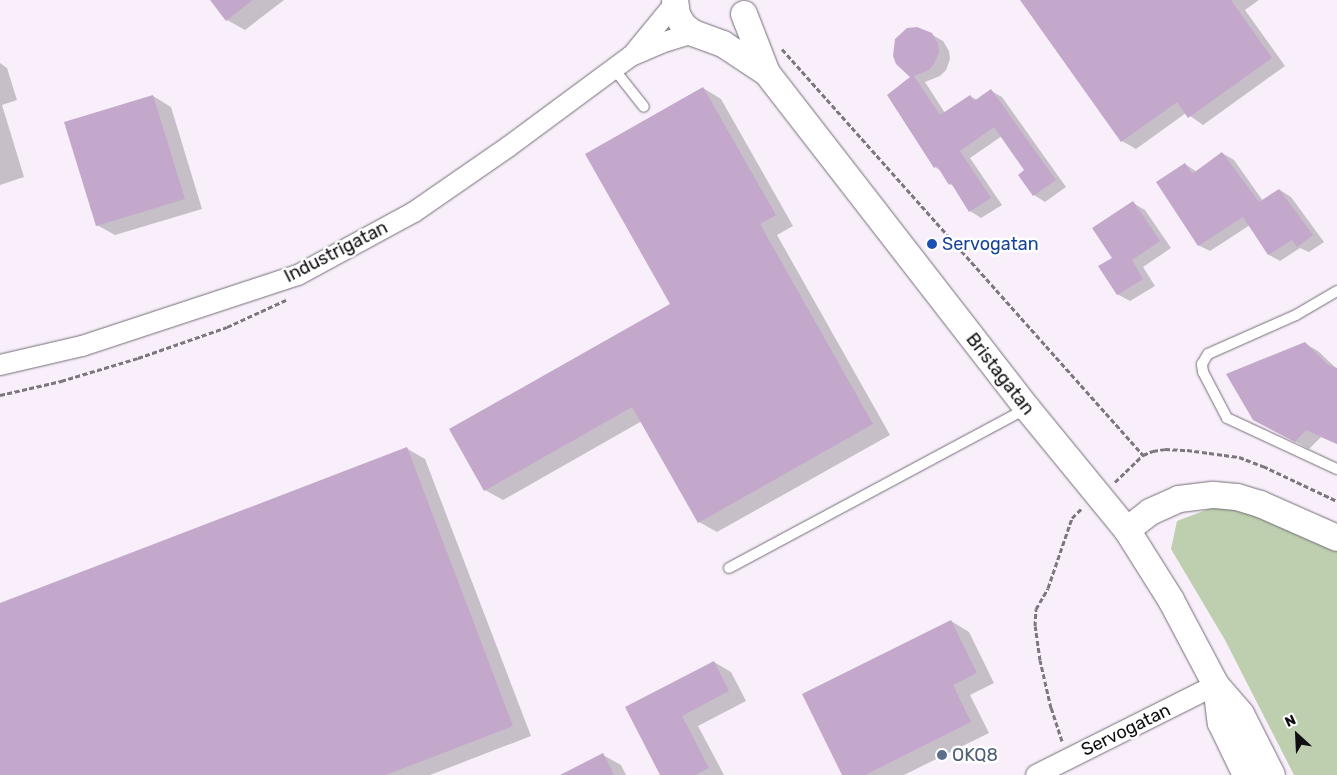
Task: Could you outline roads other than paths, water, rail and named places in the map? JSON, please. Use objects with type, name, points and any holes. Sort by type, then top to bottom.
[{"type":"street","name":"Bristagatan","points":[[675,2],[677,15],[684,26],[699,35],[723,44],[767,74],[1027,408],[1127,530],[1170,600],[1216,685],[1241,714],[1272,775]]},
{"type":"street","name":"Industrigatan","points":[[631,56],[675,2]]},
{"type":"street","name":"Bristagatan","points":[[699,35],[717,37],[728,32],[738,25],[745,4]]},
{"type":"street","name":"Bristagatan","points":[[745,4],[767,74]]},
{"type":"street","name":"Industrigatan","points":[[0,365],[82,346],[298,275],[414,212],[508,147],[631,56],[661,43],[699,35]]},
{"type":"street","points":[[1127,530],[1150,512],[1179,499],[1214,495],[1237,497],[1260,504],[1337,538]]},
{"type":"street","name":"Bristagatan","points":[[1216,685],[1221,723],[1246,775]]},
{"type":"street","name":"Servogatan","points":[[1036,775],[1216,685]]},
{"type":"lane","points":[[614,68],[644,107]]},
{"type":"lane","points":[[1337,291],[1296,315],[1208,354],[1202,364],[1203,372],[1226,418],[1337,469]]},
{"type":"lane","points":[[728,568],[1027,408]]},
{"type":"place","name":"Servogatan","points":[[932,244]]},
{"type":"place","name":"OKQ8","points":[[942,755]]}]
